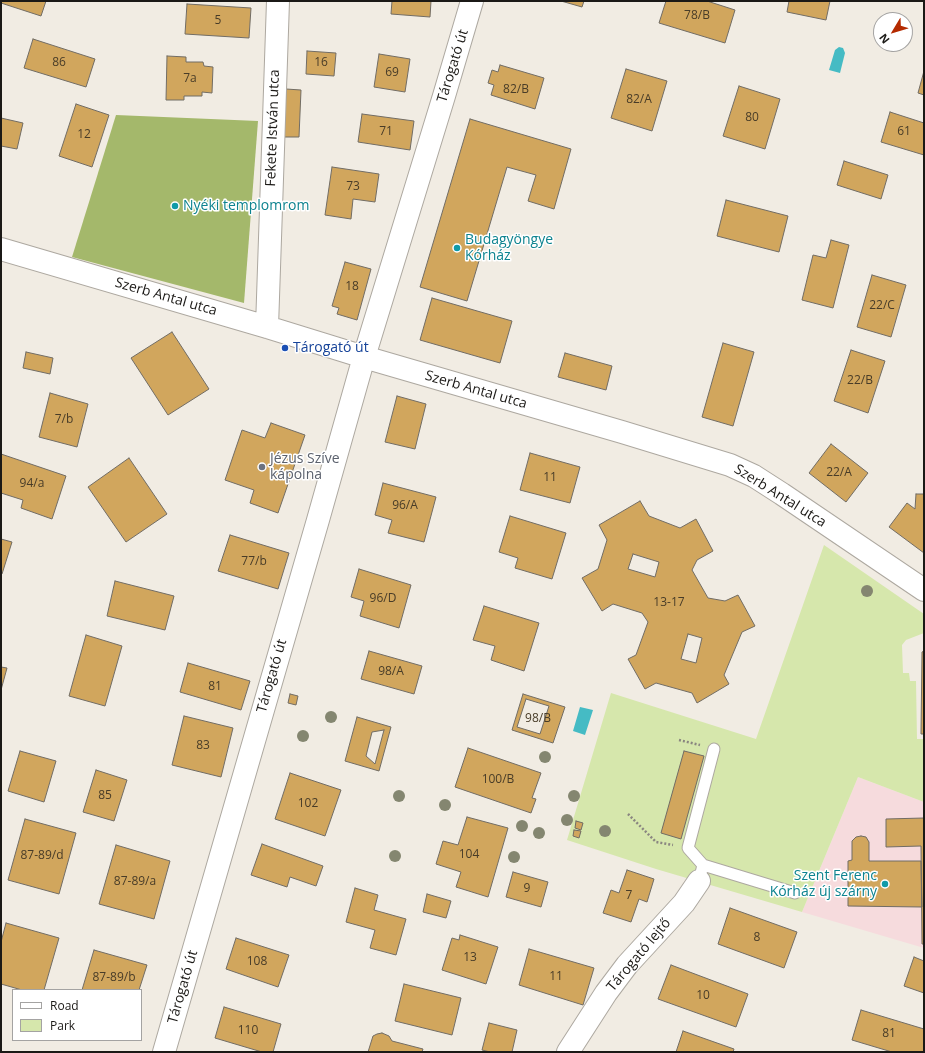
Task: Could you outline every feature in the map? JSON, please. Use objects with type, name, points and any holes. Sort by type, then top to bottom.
[{"type":"street","name":"Fekete István utca","points":[[267,327],[278,1]]},
{"type":"street","name":"Tárogató út","points":[[164,1052],[364,357],[472,1]]},
{"type":"street","name":"Szerb Antal utca","points":[[1,249],[730,465],[754,476],[782,494],[924,590]]},
{"type":"street","name":"Tárogató lejtő","points":[[568,1052],[606,993],[627,965],[684,903],[701,873]]},
{"type":"lane","points":[[714,749],[688,848],[701,873],[795,893]]},
{"type":"path","points":[[679,740],[714,749]]},
{"type":"path","points":[[628,814],[656,842],[688,848]]},
{"type":"shaded area","points":[[858,777],[924,802],[924,948],[802,912]]},
{"type":"green space","points":[[116,115],[258,121],[244,303],[72,257]]},
{"type":"green space","points":[[824,545],[924,614],[924,633],[906,640],[902,645],[903,673],[909,673],[910,681],[916,681],[917,739],[924,739],[924,802],[858,777],[802,912],[656,869],[567,840],[611,693],[756,739]]},
{"type":"water","points":[[839,47],[843,48],[845,53],[840,73],[829,70],[835,50]]},
{"type":"water","points":[[580,707],[593,710],[585,735],[573,731]]},
{"type":"building","points":[[1,1],[46,1],[41,16],[1,3]]},
{"type":"building","points":[[392,1],[431,1],[430,17],[391,14]]},
{"type":"building","points":[[561,1],[584,1],[582,7]]},
{"type":"building","points":[[666,1],[707,1],[735,10],[725,43],[659,23]]},
{"type":"building","points":[[789,1],[830,1],[826,20],[787,12]]},
{"type":"building","points":[[187,4],[251,8],[249,38],[185,34]]},
{"type":"building","points":[[33,39],[95,59],[86,87],[24,68]]},
{"type":"building","points":[[307,51],[336,53],[334,76],[306,74]]},
{"type":"building","points":[[379,54],[410,59],[405,92],[374,87]]},
{"type":"building","points":[[167,56],[186,57],[186,62],[203,62],[204,66],[213,67],[212,93],[202,92],[202,96],[184,96],[184,100],[166,100]]},
{"type":"building","points":[[500,65],[544,78],[535,109],[491,95],[494,85],[488,83],[492,70],[498,72]]},
{"type":"building","points":[[626,69],[667,81],[652,131],[611,118]]},
{"type":"building","points":[[924,71],[924,95],[918,93]]},
{"type":"building","points":[[739,86],[780,99],[765,149],[723,136]]},
{"type":"building","points":[[286,89],[301,90],[299,137],[284,137]]},
{"type":"building","points":[[76,104],[109,115],[92,167],[59,156]]},
{"type":"building","points":[[890,112],[924,123],[924,155],[881,142]]},
{"type":"building","points":[[362,114],[414,121],[410,150],[358,142]]},
{"type":"building","points":[[1,118],[23,123],[17,149],[1,146]]},
{"type":"building","name":"Budagyöngye Kórház","points":[[470,119],[571,149],[554,209],[528,201],[536,175],[507,167],[467,301],[420,287]]},
{"type":"building","points":[[844,161],[888,175],[881,199],[837,185]]},
{"type":"building","points":[[332,167],[379,174],[375,202],[353,199],[351,219],[325,215]]},
{"type":"building","points":[[726,200],[788,216],[779,252],[717,236]]},
{"type":"building","points":[[831,240],[849,245],[833,308],[802,300],[813,255],[826,258]]},
{"type":"building","points":[[345,262],[371,269],[357,320],[337,314],[339,308],[332,306]]},
{"type":"building","points":[[872,275],[906,285],[891,337],[857,327]]},
{"type":"building","points":[[432,298],[512,321],[500,363],[420,340]]},
{"type":"building","points":[[172,332],[209,389],[168,415],[131,358]]},
{"type":"building","points":[[723,343],[754,352],[733,426],[702,417]]},
{"type":"building","points":[[851,350],[885,361],[868,413],[834,401]]},
{"type":"building","points":[[26,352],[53,358],[50,374],[23,368]]},
{"type":"building","points":[[565,353],[612,366],[606,390],[558,377]]},
{"type":"building","points":[[50,393],[88,404],[77,447],[39,437]]},
{"type":"building","points":[[397,396],[426,404],[415,449],[385,442]]},
{"type":"building","name":"Jézus Szíve kápolna","points":[[271,423],[305,435],[278,513],[250,503],[254,490],[225,480],[242,430],[265,438]]},
{"type":"building","points":[[831,444],[868,473],[846,502],[809,473]]},
{"type":"building","points":[[530,453],[580,467],[570,503],[520,490]]},
{"type":"building","points":[[1,454],[66,476],[52,519],[21,508],[23,500],[1,493]]},
{"type":"building","points":[[129,458],[167,514],[126,542],[88,487]]},
{"type":"building","points":[[383,483],[436,497],[424,542],[388,533],[392,520],[375,515]]},
{"type":"building","points":[[916,494],[924,494],[924,553],[889,527],[907,503],[915,509]]},
{"type":"building","points":[[640,501],[649,516],[680,528],[696,519],[713,551],[697,560],[692,570],[708,598],[725,601],[738,595],[755,626],[742,632],[724,675],[729,684],[697,703],[692,693],[656,683],[645,689],[628,659],[636,655],[648,622],[642,613],[613,604],[602,611],[582,578],[598,569],[607,540],[599,525]],"holes":[[[633,554],[659,562],[655,577],[628,569]],[[688,634],[702,638],[696,663],[681,659]]]},
{"type":"building","points":[[510,516],[566,533],[552,579],[515,568],[518,558],[499,552]]},
{"type":"building","points":[[230,535],[289,553],[278,589],[218,571]]},
{"type":"building","points":[[1,539],[12,542],[2,574],[1,574]]},
{"type":"building","points":[[359,569],[411,585],[399,628],[360,616],[364,601],[351,597]]},
{"type":"building","points":[[115,581],[174,596],[165,630],[107,616]]},
{"type":"building","points":[[484,606],[539,623],[524,671],[491,660],[495,646],[473,640]]},
{"type":"building","points":[[86,635],[122,646],[105,706],[69,696]]},
{"type":"building","points":[[369,651],[422,666],[414,694],[361,679]]},
{"type":"building","points":[[924,651],[924,734],[921,734],[922,652]]},
{"type":"building","points":[[188,663],[250,681],[241,710],[180,692]]},
{"type":"building","points":[[1,667],[7,668],[1,690]]},
{"type":"building","points":[[290,694],[298,696],[296,705],[288,703]]},
{"type":"building","points":[[523,694],[565,707],[553,743],[512,730]]},
{"type":"building","points":[[526,699],[549,706],[540,734],[517,727]]},
{"type":"building","points":[[184,716],[233,728],[221,777],[172,765]]},
{"type":"building","points":[[357,717],[391,727],[379,771],[345,761]]},
{"type":"building","points":[[384,730],[375,764],[366,756],[372,732]]},
{"type":"building","points":[[468,748],[541,773],[532,798],[536,799],[531,813],[455,787]]},
{"type":"building","points":[[20,751],[56,761],[44,802],[8,791]]},
{"type":"building","points":[[684,751],[704,756],[681,839],[661,833]]},
{"type":"building","points":[[96,770],[127,780],[114,821],[83,812]]},
{"type":"building","points":[[290,773],[341,790],[325,836],[275,819]]},
{"type":"building","points":[[467,817],[508,828],[488,897],[456,887],[461,872],[436,864],[443,841],[458,845]]},
{"type":"building","points":[[924,818],[924,944],[922,944],[921,846],[886,847],[886,819]]},
{"type":"building","points":[[25,819],[76,833],[59,894],[8,880]]},
{"type":"building","points":[[576,821],[583,823],[581,830],[575,828]]},
{"type":"building","points":[[574,830],[581,831],[579,838],[573,836]]},
{"type":"building","name":"Szent Ferenc Kórház új szárny","points":[[856,837],[866,837],[869,842],[869,861],[921,861],[922,907],[848,906],[848,861],[852,860],[852,841]]},
{"type":"building","points":[[262,844],[323,866],[316,886],[290,877],[287,887],[251,875]]},
{"type":"building","points":[[116,845],[170,861],[154,919],[99,904]]},
{"type":"building","points":[[627,870],[654,879],[647,902],[639,899],[631,922],[603,913],[611,890],[619,893]]},
{"type":"building","points":[[513,872],[548,882],[541,907],[506,897]]},
{"type":"building","points":[[355,888],[378,895],[374,910],[406,919],[396,955],[370,948],[375,930],[346,922]]},
{"type":"building","points":[[427,894],[451,901],[446,918],[423,912]]},
{"type":"building","points":[[730,908],[797,932],[784,968],[718,944]]},
{"type":"building","points":[[6,923],[59,938],[44,989],[18,989],[1,984],[1,942]]},
{"type":"building","points":[[460,935],[498,947],[486,984],[442,970],[452,938],[459,940]]},
{"type":"building","points":[[236,938],[289,955],[278,987],[226,969]]},
{"type":"building","points":[[529,949],[594,968],[583,1005],[519,985]]},
{"type":"building","points":[[94,950],[147,965],[139,989],[82,989]]},
{"type":"building","points":[[914,957],[924,961],[924,993],[904,986]]},
{"type":"building","points":[[671,965],[748,994],[736,1027],[658,999]]},
{"type":"building","points":[[404,984],[461,998],[452,1035],[395,1021]]},
{"type":"building","points":[[224,1007],[281,1024],[273,1052],[262,1052],[215,1038]]},
{"type":"building","points":[[861,1010],[924,1029],[924,1052],[892,1052],[852,1040]]},
{"type":"building","points":[[489,1023],[517,1030],[512,1052],[490,1052],[482,1050]]},
{"type":"building","points":[[683,1031],[734,1049],[733,1052],[676,1052]]},
{"type":"building","points":[[382,1033],[389,1036],[392,1041],[423,1049],[422,1052],[368,1052],[373,1036]]},
{"type":"place","name":"Nyéki templomrom","points":[[175,206]]},
{"type":"place","name":"Budagyöngye Kórház","points":[[457,248]]},
{"type":"place","name":"Tárogató út","points":[[285,348]]},
{"type":"place","name":"Jézus Szíve kápolna","points":[[262,467]]},
{"type":"place","name":"Szent Ferenc Kórház új szárny","points":[[885,884]]}]
